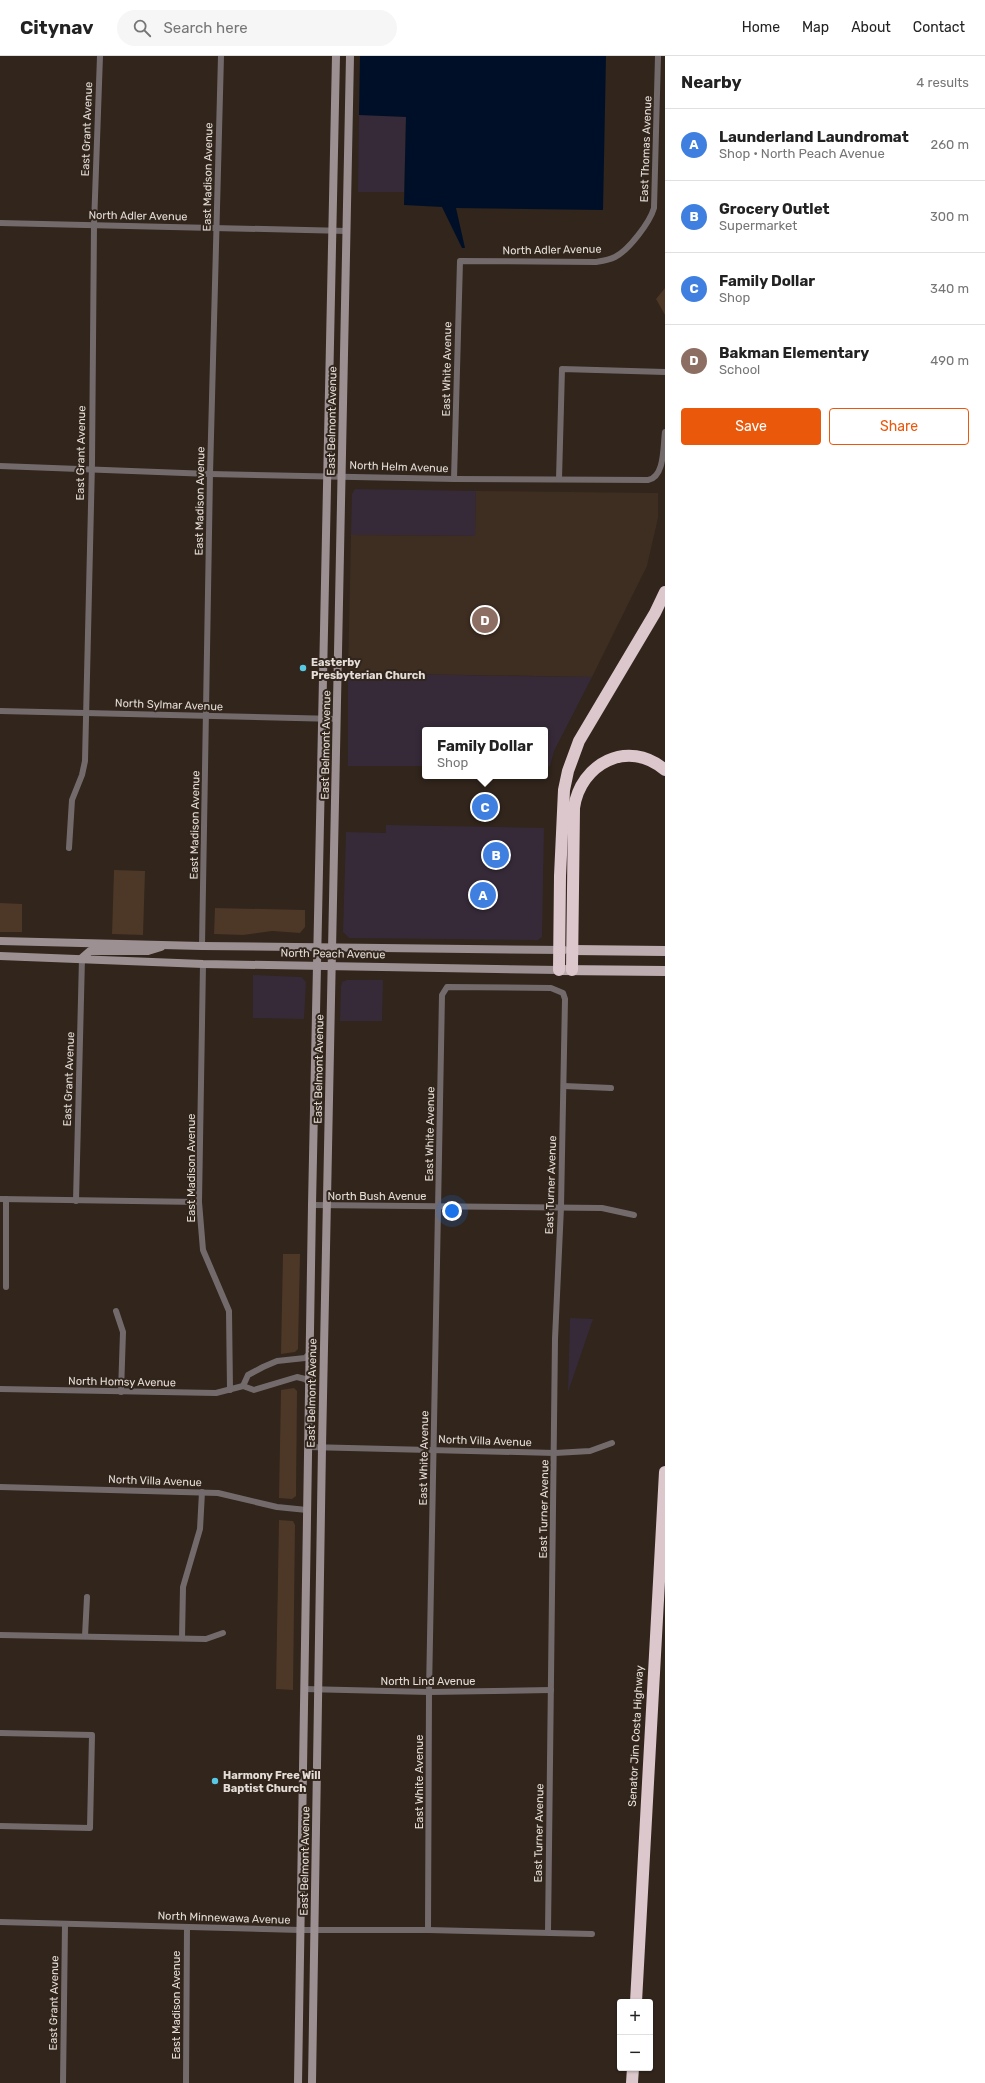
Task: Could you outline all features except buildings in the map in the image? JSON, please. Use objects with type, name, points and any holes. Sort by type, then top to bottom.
[{"type":"highway","points":[[559,970],[564,790],[568,771],[580,741],[655,613],[665,592]]},
{"type":"highway","points":[[572,970],[574,808],[579,789],[583,781],[594,769],[611,759],[619,757],[636,757],[656,762],[665,770]]},
{"type":"highway","name":"Senator Jim Costa Highway","points":[[636,1999],[665,1472]]},
{"type":"highway","points":[[632,2083],[633,2071]]},
{"type":"main road","name":"East Belmont Avenue","points":[[298,2083],[312,1205],[336,56]]},
{"type":"main road","name":"East Belmont Avenue","points":[[312,2083],[322,1447],[350,56]]},
{"type":"main road","name":"North Peach Avenue","points":[[0,941],[317,948],[665,951]]},
{"type":"main road","points":[[82,958],[90,951],[148,951],[166,945]]},
{"type":"main road","name":"North Peach Avenue","points":[[0,956],[82,958],[203,964],[332,967],[664,971]]},
{"type":"street","name":"East Grant Avenue","points":[[69,848],[72,800],[82,775],[85,761],[92,469],[94,225],[100,56]]},
{"type":"street","name":"East Madison Avenue","points":[[202,946],[210,474],[221,56]]},
{"type":"street","name":"East Thomas Avenue","points":[[636,236],[652,215],[656,200],[658,56]]},
{"type":"street","name":"North Adler Avenue","points":[[0,223],[347,231]]},
{"type":"street","name":"North Adler Avenue","points":[[460,261],[596,262],[615,257],[636,236]]},
{"type":"street","name":"East White Avenue","points":[[454,479],[460,261]]},
{"type":"street","points":[[559,479],[562,369],[665,372]]},
{"type":"street","name":"North Helm Avenue","points":[[0,466],[210,474],[328,475],[454,479],[652,479],[659,472],[665,432]]},
{"type":"street","name":"North Sylmar Avenue","points":[[0,711],[337,719]]},
{"type":"street","name":"East Grant Avenue","points":[[76,1201],[82,958]]},
{"type":"street","name":"East Madison Avenue","points":[[203,964],[199,1202],[204,1250],[229,1311],[230,1390]]},
{"type":"street","name":"East White Avenue","points":[[428,1930],[429,1692],[442,995],[447,987]]},
{"type":"street","name":"East Turner Avenue","points":[[447,987],[552,988],[563,993],[565,999],[561,1207],[556,1339],[548,1932]]},
{"type":"street","points":[[564,1086],[611,1088]]},
{"type":"street","points":[[6,1287],[3,1199],[199,1202]]},
{"type":"street","name":"North Bush Avenue","points":[[312,1205],[602,1208],[634,1215]]},
{"type":"street","points":[[116,1311],[123,1332],[121,1392]]},
{"type":"street","points":[[243,1386],[248,1375],[263,1366],[277,1361],[306,1358],[310,1353]]},
{"type":"street","name":"North Homsy Avenue","points":[[0,1389],[216,1393],[243,1386],[254,1390],[297,1377],[305,1379],[309,1382]]},
{"type":"street","name":"North Villa Avenue","points":[[308,1447],[555,1453],[590,1451],[612,1443]]},
{"type":"street","name":"North Villa Avenue","points":[[0,1487],[202,1492],[236,1496],[289,1509],[307,1510]]},
{"type":"street","points":[[182,1638],[184,1587],[200,1529],[202,1492]]},
{"type":"street","points":[[85,1636],[87,1597]]},
{"type":"street","points":[[0,1635],[206,1639],[223,1632]]},
{"type":"street","name":"North Lind Avenue","points":[[304,1689],[429,1692],[551,1690]]},
{"type":"street","points":[[0,1733],[92,1735],[90,1828],[0,1826]]},
{"type":"street","name":"North Minnewawa Avenue","points":[[0,1922],[300,1930],[428,1930],[592,1934]]},
{"type":"street","name":"East Grant Avenue","points":[[63,2083],[66,1924]]},
{"type":"street","name":"East Madison Avenue","points":[[186,2083],[187,1927]]},
{"type":"shaded area","points":[[359,115],[406,116],[404,192],[358,192]]},
{"type":"shaded area","points":[[665,288],[665,315],[656,299]]},
{"type":"shaded area","points":[[355,489],[476,491],[475,536],[351,535],[352,494]]},
{"type":"shaded area","points":[[476,491],[658,493],[658,518],[647,566],[592,677],[348,673],[351,535],[475,536]]},
{"type":"shaded area","points":[[348,673],[592,677],[554,751],[550,766],[548,766],[548,727],[422,727],[422,766],[348,766]]},
{"type":"shaded area","points":[[386,825],[544,828],[542,937],[538,940],[349,938],[343,932],[346,832],[386,833]]},
{"type":"shaded area","points":[[114,870],[145,871],[143,935],[112,934]]},
{"type":"shaded area","points":[[0,903],[22,904],[22,932],[0,932]]},
{"type":"shaded area","points":[[215,908],[305,910],[305,927],[300,933],[272,931],[243,935],[214,934]]},
{"type":"shaded area","points":[[253,975],[301,977],[306,982],[304,1019],[253,1018]]},
{"type":"shaded area","points":[[347,980],[383,980],[382,1021],[340,1021],[341,987],[342,982]]},
{"type":"shaded area","points":[[283,1254],[300,1254],[298,1349],[295,1352],[281,1354]]},
{"type":"shaded area","points":[[570,1318],[593,1319],[568,1392]]},
{"type":"shaded area","points":[[294,1388],[297,1391],[296,1496],[292,1499],[279,1498],[281,1390]]},
{"type":"shaded area","points":[[279,1520],[293,1521],[295,1525],[293,1690],[276,1689]]},
{"type":"water","points":[[360,56],[606,56],[603,210],[456,208],[465,248],[462,248],[442,207],[404,205],[406,117],[359,115]]},
{"type":"place","name":"Bakman Elementary","points":[[485,620]]},
{"type":"place","name":"Easterby Presbyterian Church","points":[[303,668]]},
{"type":"place","name":"Family Dollar","points":[[485,807]]},
{"type":"place","name":"Grocery Outlet","points":[[496,855]]},
{"type":"place","name":"Launderland Laundromat","points":[[483,895]]},
{"type":"place","name":"Harmony Free Will Baptist Church","points":[[215,1781]]}]
